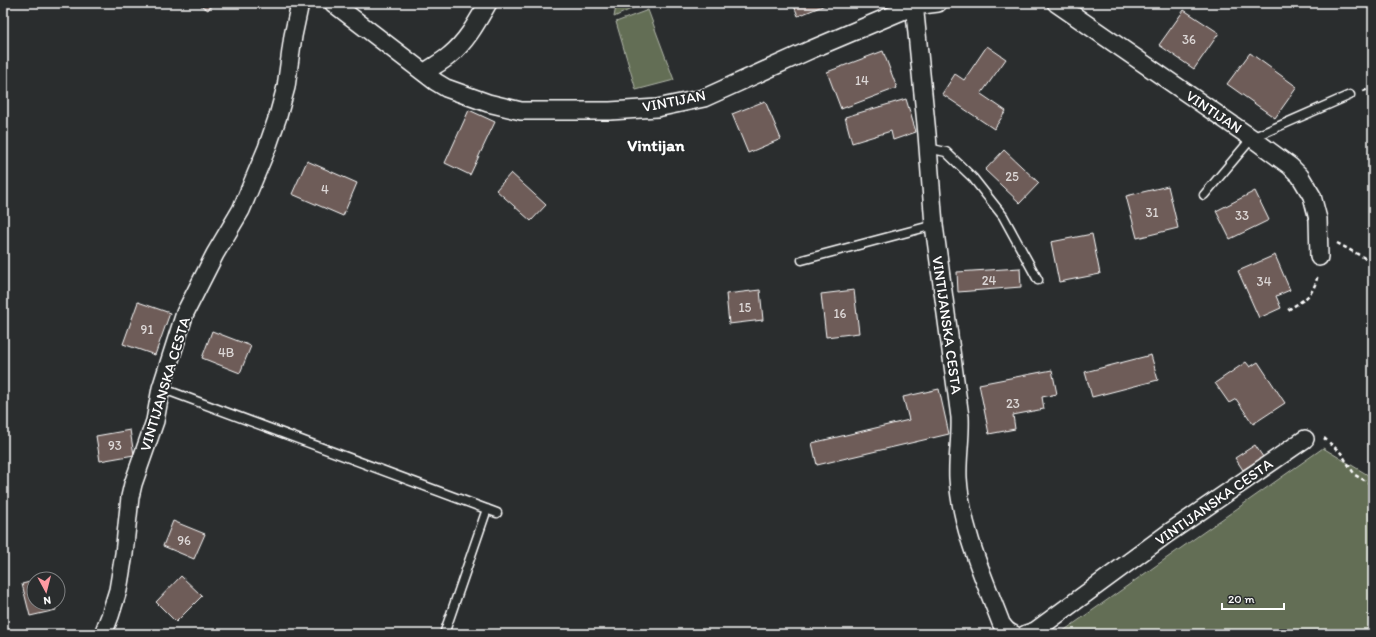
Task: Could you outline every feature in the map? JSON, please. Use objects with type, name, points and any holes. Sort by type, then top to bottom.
[{"type":"street","name":"VINTIJANSKA CESTA","points":[[103,634],[118,590],[133,484],[155,421],[161,388],[185,313],[215,254],[240,210],[267,148],[286,87],[293,36],[300,3]]},
{"type":"street","name":"VINTIJAN","points":[[333,3],[436,82],[452,90],[488,103],[521,111],[610,111],[657,108],[704,98],[914,4],[938,3]]},
{"type":"street","points":[[424,73],[449,56],[460,45],[470,33],[488,3]]},
{"type":"street","name":"VINTIJAN","points":[[1056,3],[1252,138],[1290,166],[1300,176],[1312,196],[1319,234],[1320,257]]},
{"type":"street","name":"VINTIJANSKA CESTA","points":[[914,4],[934,225],[960,417],[961,429],[958,480],[961,500],[968,532],[1001,623],[1008,632],[1013,634]]},
{"type":"street","name":"VINTIJANSKA CESTA","points":[[1026,634],[1035,631],[1167,534],[1305,439]]},
{"type":"lane","points":[[1204,195],[1252,138],[1350,95]]},
{"type":"lane","points":[[928,148],[946,152],[973,178],[1003,216],[1038,280]]},
{"type":"lane","points":[[802,260],[934,225]]},
{"type":"lane","points":[[161,388],[497,513]]},
{"type":"lane","points":[[444,634],[487,509]]},
{"type":"path","points":[[1319,234],[1363,256],[1373,264]]},
{"type":"path","points":[[1288,310],[1312,293],[1319,272],[1320,257]]},
{"type":"path","points":[[1305,439],[1324,438],[1341,453],[1355,475],[1373,485]]},
{"type":"green space","points":[[618,3],[644,3],[614,17]]},
{"type":"green space","points":[[648,10],[674,80],[636,90],[616,22]]},
{"type":"green space","points":[[1323,448],[1373,478],[1373,634],[1059,634]]},
{"type":"building","points":[[197,3],[213,3],[208,10]]},
{"type":"building","points":[[793,3],[830,3],[798,16]]},
{"type":"building","points":[[1184,10],[1219,33],[1194,69],[1159,45]]},
{"type":"building","points":[[987,46],[1006,59],[981,94],[1006,111],[994,129],[942,94],[955,74],[964,80]]},
{"type":"building","points":[[883,51],[897,88],[841,109],[827,72]]},
{"type":"building","points":[[1250,53],[1297,87],[1275,118],[1227,84]]},
{"type":"building","points":[[906,99],[916,132],[893,140],[891,131],[852,143],[845,117]]},
{"type":"building","points":[[765,101],[781,139],[748,153],[732,114]]},
{"type":"building","points":[[469,110],[495,122],[470,175],[445,163]]},
{"type":"building","points":[[1004,150],[1039,183],[1020,203],[985,170]]},
{"type":"building","points":[[307,161],[357,183],[343,216],[292,194]]},
{"type":"building","points":[[511,173],[546,205],[531,221],[496,190]]},
{"type":"building","points":[[1168,186],[1178,228],[1137,238],[1126,196]]},
{"type":"building","points":[[1255,191],[1269,220],[1230,239],[1216,211]]},
{"type":"building","points":[[1092,234],[1100,274],[1059,282],[1051,242]]},
{"type":"building","points":[[1275,255],[1290,290],[1276,296],[1281,308],[1259,318],[1238,271]]},
{"type":"building","points":[[1020,268],[1021,287],[958,292],[957,272]]},
{"type":"building","points":[[760,290],[763,320],[729,324],[726,294]]},
{"type":"building","points":[[854,290],[859,333],[826,337],[821,294]]},
{"type":"building","points":[[138,302],[170,313],[155,355],[123,344]]},
{"type":"building","points":[[212,331],[251,346],[240,373],[202,358]]},
{"type":"building","points":[[1151,355],[1158,380],[1092,397],[1085,372]]},
{"type":"building","points":[[1246,362],[1250,367],[1258,362],[1285,403],[1253,424],[1236,399],[1229,403],[1215,383]]},
{"type":"building","points":[[1052,370],[1057,394],[1042,397],[1044,409],[1013,415],[1015,429],[989,434],[979,384]]},
{"type":"building","points":[[939,389],[949,434],[817,465],[812,443],[909,420],[903,397]]},
{"type":"building","points":[[130,430],[134,455],[100,461],[96,436]]},
{"type":"building","points":[[1255,445],[1263,457],[1243,470],[1235,458]]},
{"type":"building","points":[[173,521],[205,534],[194,559],[163,546]]},
{"type":"building","points":[[181,576],[202,596],[176,622],[156,602]]},
{"type":"building","points":[[26,583],[26,600],[22,584]]},
{"type":"building","points":[[29,611],[52,611],[30,616]]},
{"type":"district","name":"Vintijan","points":[[656,145]]}]
